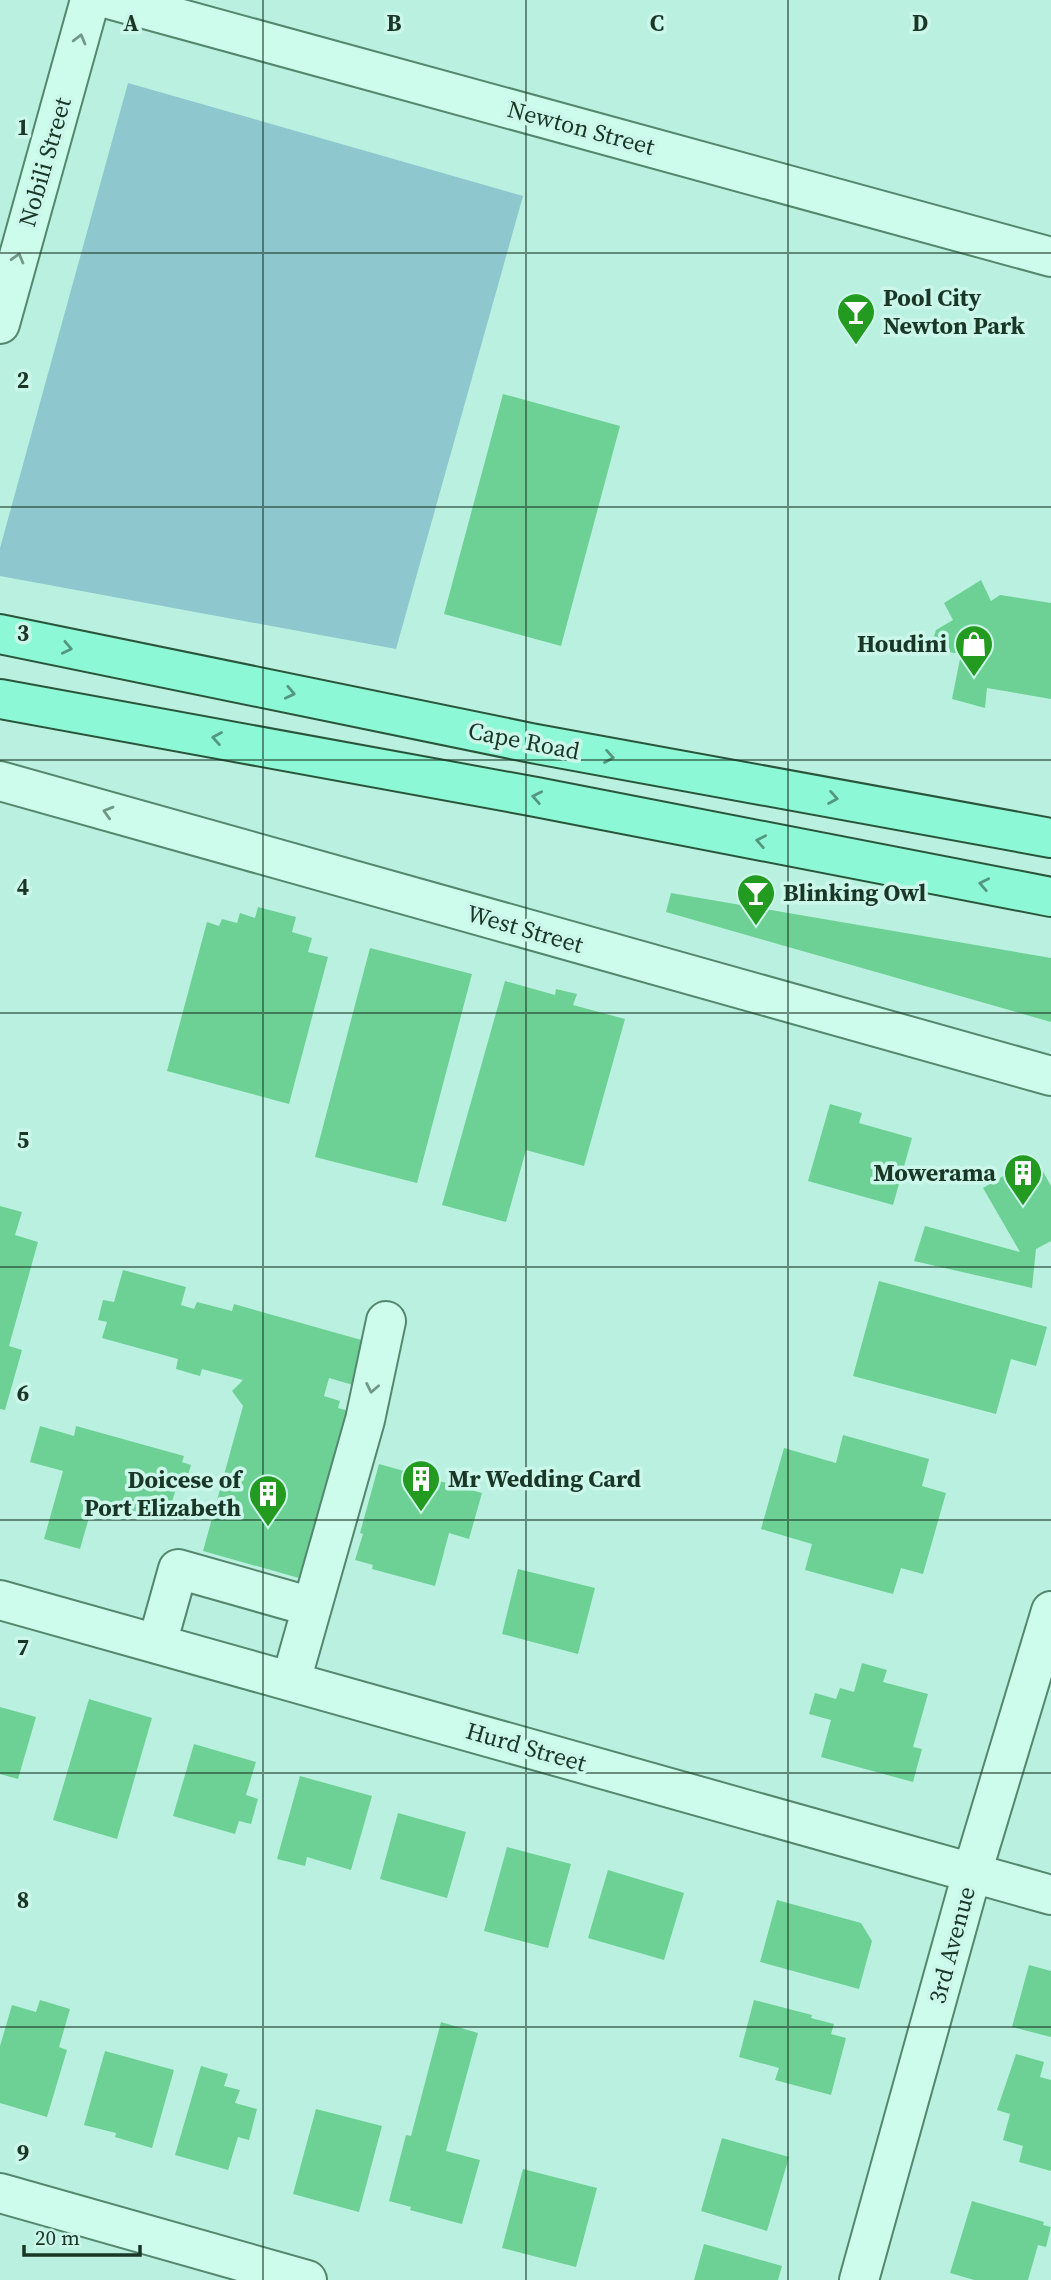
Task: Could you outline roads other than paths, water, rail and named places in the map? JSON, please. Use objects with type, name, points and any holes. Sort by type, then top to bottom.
[{"type":"main road","name":"Cape Road","points":[[0,634],[531,743],[1051,838]]},
{"type":"main road","points":[[0,699],[536,797],[1051,897]]},
{"type":"street","name":"Nobili Street","points":[[0,324],[90,0]]},
{"type":"street","name":"Newton Street","points":[[112,0],[1051,257]]},
{"type":"street","name":"West Street","points":[[0,781],[1051,1076]]},
{"type":"street","points":[[291,1681],[365,1420],[386,1321]]},
{"type":"street","points":[[157,1644],[178,1569],[312,1607]]},
{"type":"street","name":"Hurd Street","points":[[0,1600],[1051,1895]]},
{"type":"street","name":"3rd Avenue","points":[[859,2280],[972,1873],[1051,1611]]},
{"type":"street","points":[[0,2193],[307,2280]]},
{"type":"place","name":"Pool City Newton Park","points":[[856,346]]},
{"type":"place","name":"Houdini","points":[[974,678]]},
{"type":"place","name":"Blinking Owl","points":[[756,927]]},
{"type":"place","name":"Mowerama","points":[[1023,1207]]},
{"type":"place","name":"Mr Wedding Card","points":[[421,1513]]},
{"type":"place","name":"Doicese of Port Elizabeth","points":[[268,1528]]}]
